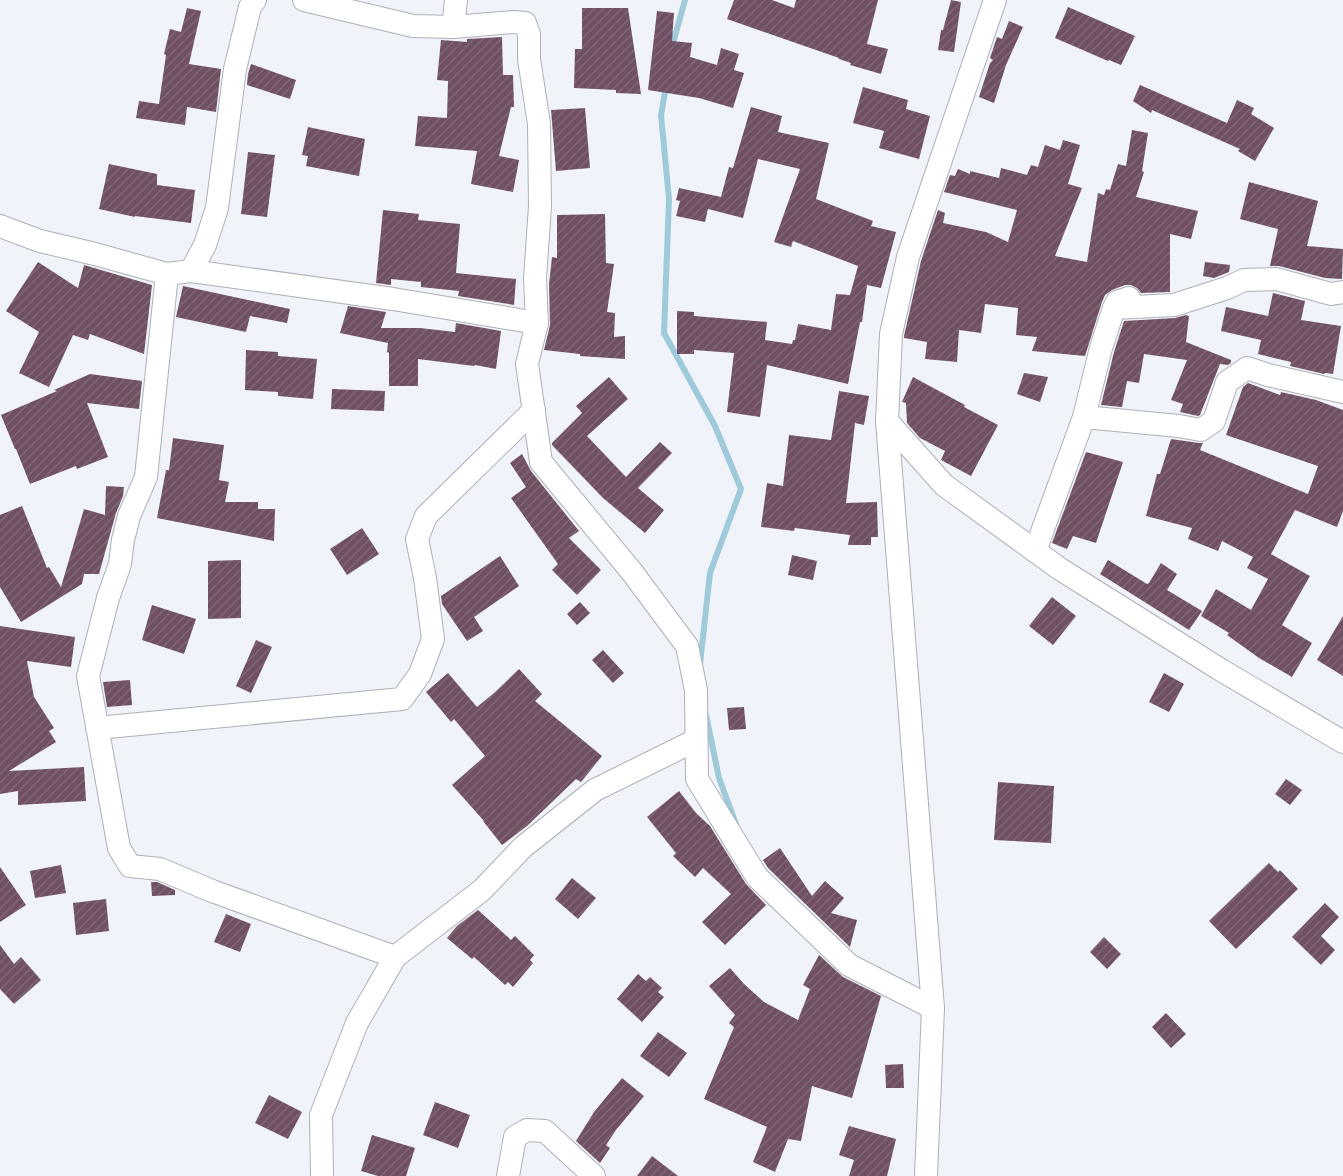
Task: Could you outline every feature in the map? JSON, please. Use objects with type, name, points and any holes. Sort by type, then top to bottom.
[{"type":"street","points":[[191,271],[204,245],[217,208],[235,69],[250,8],[255,0]]},
{"type":"street","points":[[304,0],[413,26],[453,27],[525,23],[539,124],[540,206],[535,279],[537,323],[527,364],[541,462],[632,572],[687,646],[696,690],[697,779],[758,877],[849,965],[933,1008]]},
{"type":"street","points":[[453,27],[456,0]]},
{"type":"street","points":[[926,1176],[933,1008],[887,421],[891,334],[908,257],[995,0]]},
{"type":"street","points":[[0,226],[40,241],[167,274],[191,271],[393,299],[537,323]]},
{"type":"street","points":[[167,274],[146,477],[129,516],[120,564],[108,598],[88,676],[118,848],[130,866],[160,869],[212,891],[395,957]]},
{"type":"street","points":[[1035,551],[1084,417],[1101,348],[1121,303],[1174,305],[1227,288],[1244,280],[1276,279],[1331,294],[1343,292]]},
{"type":"street","points":[[1084,417],[1201,430],[1214,421],[1227,381],[1246,368],[1343,392]]},
{"type":"street","points":[[98,728],[402,699],[420,675],[433,639],[417,539],[426,516],[534,410]]},
{"type":"street","points":[[887,421],[944,485],[1060,569],[1221,670],[1343,742]]},
{"type":"street","points":[[322,1176],[321,1115],[357,1023],[395,957],[482,890],[523,847],[595,790],[696,740]]},
{"type":"street","points":[[508,1176],[515,1137],[527,1130],[544,1131],[594,1176]]},
{"type":"building","points":[[734,0],[772,0],[794,8],[796,0],[878,0],[867,44],[888,49],[881,74],[850,65],[851,63],[839,58],[727,19]]},
{"type":"building","points":[[951,0],[961,2],[954,52],[938,50],[941,30],[943,30]]},
{"type":"building","points":[[1068,7],[1135,36],[1121,65],[1055,38]]},
{"type":"building","points":[[187,8],[201,11],[189,64],[221,69],[216,112],[187,107],[185,125],[136,118],[139,101],[159,104],[166,55],[164,54],[170,29],[181,32]]},
{"type":"building","points":[[582,8],[628,8],[641,94],[574,88],[575,49],[582,49]]},
{"type":"building","points":[[657,11],[674,13],[672,41],[692,43],[690,57],[717,65],[721,48],[739,54],[734,70],[744,73],[733,108],[699,98],[648,90]]},
{"type":"building","points":[[1009,21],[1023,27],[1006,65],[994,103],[979,97],[993,60],[990,58],[997,37],[1002,39]]},
{"type":"building","points":[[502,37],[503,75],[513,75],[514,107],[511,107],[499,156],[519,160],[513,192],[471,184],[477,151],[415,146],[418,116],[447,118],[448,81],[437,80],[441,40],[467,42],[467,39]]},
{"type":"building","points":[[251,64],[296,80],[290,99],[247,85]]},
{"type":"building","points":[[1140,85],[1227,123],[1237,100],[1254,108],[1251,114],[1274,128],[1255,161],[1238,151],[1240,149],[1152,110],[1151,113],[1133,101]]},
{"type":"building","points":[[863,87],[908,100],[906,109],[930,116],[919,159],[879,148],[884,131],[853,123]]},
{"type":"building","points":[[751,107],[782,116],[778,132],[829,143],[816,199],[873,221],[871,226],[896,232],[881,288],[867,285],[862,322],[860,322],[848,384],[767,365],[760,417],[727,412],[734,353],[694,350],[694,354],[677,354],[677,311],[694,312],[694,316],[767,322],[765,340],[792,344],[798,324],[831,330],[836,294],[850,295],[858,266],[793,241],[791,247],[774,242],[800,169],[758,159],[743,218],[708,209],[705,222],[676,216],[680,201],[676,200],[679,188],[721,197],[729,167],[733,168]]},
{"type":"building","points":[[585,108],[590,168],[556,171],[551,110]]},
{"type":"building","points":[[308,127],[365,139],[359,176],[306,166],[308,156],[302,155]]},
{"type":"building","points":[[1132,130],[1148,133],[1142,171],[1144,172],[1136,197],[1198,211],[1191,239],[1170,234],[1170,292],[1141,293],[1131,285],[1125,285],[1105,295],[1085,356],[1032,351],[1037,337],[1016,335],[1018,308],[985,304],[981,333],[959,330],[957,362],[925,359],[927,342],[904,338],[904,336],[921,261],[938,210],[945,213],[943,223],[986,232],[1008,242],[1017,210],[944,192],[950,175],[955,176],[958,169],[970,174],[970,171],[999,178],[1001,168],[1027,175],[1031,165],[1038,167],[1045,145],[1060,150],[1063,140],[1080,145],[1068,184],[1082,188],[1055,256],[1087,262],[1098,193],[1104,195],[1106,189],[1110,190],[1118,164],[1126,166]]},
{"type":"building","points":[[248,152],[275,155],[267,217],[241,214]]},
{"type":"building","points":[[109,164],[157,174],[157,185],[195,190],[191,223],[135,217],[99,209]]},
{"type":"building","points":[[1249,182],[1318,201],[1307,246],[1343,249],[1342,279],[1325,278],[1279,266],[1270,266],[1278,229],[1240,219]]},
{"type":"building","points":[[383,210],[419,214],[418,220],[460,224],[456,273],[516,279],[514,305],[458,296],[459,291],[421,287],[421,282],[391,279],[391,285],[376,283]]},
{"type":"building","points":[[605,214],[606,263],[614,264],[607,312],[615,313],[614,337],[625,336],[625,359],[580,356],[580,354],[544,350],[550,325],[549,284],[552,257],[557,258],[557,215]]},
{"type":"building","points":[[38,262],[78,288],[84,265],[152,285],[144,354],[90,334],[88,340],[73,335],[49,387],[19,373],[39,332],[6,311]]},
{"type":"building","points":[[1205,262],[1230,265],[1229,272],[1214,278],[1203,276]]},
{"type":"building","points":[[183,286],[290,309],[287,323],[250,316],[246,332],[176,317]]},
{"type":"building","points":[[1273,293],[1305,301],[1301,320],[1341,326],[1333,374],[1290,366],[1291,362],[1258,354],[1261,340],[1221,331],[1226,307],[1268,316]]},
{"type":"building","points":[[348,306],[386,312],[381,328],[420,328],[455,332],[456,323],[501,331],[496,369],[418,359],[418,386],[389,386],[388,343],[340,333]]},
{"type":"building","points":[[1189,316],[1186,342],[1231,360],[1228,365],[1220,364],[1200,415],[1180,412],[1183,404],[1171,400],[1187,360],[1144,354],[1139,383],[1127,381],[1122,407],[1101,405],[1124,321],[1175,318]]},
{"type":"building","points":[[246,350],[278,352],[278,356],[317,359],[313,399],[278,396],[278,392],[245,390]]},
{"type":"building","points":[[1024,373],[1048,377],[1040,402],[1017,394]]},
{"type":"building","points":[[90,374],[142,381],[139,409],[87,403],[108,457],[77,469],[76,466],[30,484],[1,415]]},
{"type":"building","points":[[609,377],[628,399],[587,436],[626,477],[660,442],[672,453],[638,488],[664,510],[645,533],[603,498],[552,445],[582,413],[576,406]]},
{"type":"building","points":[[913,377],[998,425],[971,476],[941,460],[945,451],[920,438],[907,423],[906,403],[902,402]]},
{"type":"building","points":[[1248,383],[1280,395],[1281,392],[1316,400],[1343,410],[1343,511],[1337,527],[1295,510],[1271,554],[1310,576],[1282,625],[1312,643],[1292,677],[1259,658],[1227,635],[1229,633],[1201,616],[1216,589],[1251,610],[1268,579],[1247,568],[1253,557],[1222,541],[1218,551],[1188,539],[1192,528],[1146,516],[1157,474],[1160,474],[1171,439],[1203,443],[1200,450],[1308,494],[1318,466],[1226,435],[1243,387]]},
{"type":"building","points":[[332,389],[385,391],[384,411],[331,409]]},
{"type":"building","points":[[839,391],[869,396],[864,425],[855,423],[846,503],[877,502],[878,537],[871,537],[871,545],[848,545],[850,535],[795,528],[794,531],[761,527],[767,483],[783,486],[789,435],[831,440]]},
{"type":"building","points":[[173,438],[224,445],[219,480],[229,482],[225,502],[258,502],[258,509],[275,509],[274,541],[157,518],[166,470],[169,470]]},
{"type":"building","points":[[1086,452],[1123,462],[1096,543],[1073,536],[1067,549],[1052,543]]},
{"type":"building","points":[[522,454],[531,471],[579,531],[569,538],[601,570],[577,595],[552,570],[558,564],[511,498],[526,487],[510,463]]},
{"type":"building","points":[[106,486],[124,487],[99,574],[84,574],[82,584],[21,622],[0,587],[0,515],[22,506],[47,568],[49,567],[61,587],[84,509],[105,515]]},
{"type":"building","points":[[362,528],[379,554],[347,575],[330,549]]},
{"type":"building","points":[[792,555],[817,561],[813,580],[788,575]]},
{"type":"building","points":[[500,556],[519,586],[474,617],[483,631],[467,641],[442,604],[441,596]]},
{"type":"building","points":[[241,560],[241,618],[208,619],[208,561]]},
{"type":"building","points":[[1108,560],[1147,584],[1161,563],[1177,574],[1167,590],[1202,611],[1189,630],[1100,574]]},
{"type":"building","points":[[1052,597],[1076,616],[1053,645],[1029,626]]},
{"type":"building","points":[[580,602],[590,613],[577,625],[567,614]]},
{"type":"building","points":[[152,605],[196,619],[184,654],[142,640]]},
{"type":"building","points":[[1343,616],[1343,676],[1317,660]]},
{"type":"building","points":[[0,626],[75,637],[71,667],[27,661],[34,697],[54,728],[49,731],[56,742],[9,771],[84,767],[86,801],[18,805],[18,791],[0,794]]},
{"type":"building","points":[[256,640],[272,647],[251,693],[236,686]]},
{"type":"building","points":[[603,650],[624,673],[613,683],[592,660]]},
{"type":"building","points":[[519,669],[542,694],[535,701],[602,756],[581,782],[576,779],[527,826],[502,845],[452,785],[485,756],[454,719],[451,722],[426,692],[448,673],[477,707]]},
{"type":"building","points":[[1164,673],[1184,684],[1169,712],[1149,702]]},
{"type":"building","points":[[130,680],[132,705],[107,707],[103,682]]},
{"type":"building","points":[[744,707],[746,729],[729,730],[727,708]]},
{"type":"building","points":[[1286,779],[1302,790],[1290,805],[1275,794]]},
{"type":"building","points":[[998,782],[1054,786],[1051,843],[994,840]]},
{"type":"building","points":[[679,791],[696,813],[710,826],[746,884],[766,905],[725,945],[702,922],[731,894],[703,868],[695,877],[673,856],[676,853],[647,817]]},
{"type":"building","points":[[780,848],[812,896],[825,881],[844,898],[831,913],[857,920],[850,947],[768,868],[763,860]]},
{"type":"building","points":[[1269,863],[1278,872],[1280,870],[1298,889],[1236,949],[1209,921]]},
{"type":"building","points":[[61,865],[66,893],[35,898],[30,871]]},
{"type":"building","points":[[0,867],[26,905],[0,922]]},
{"type":"building","points":[[572,878],[596,898],[578,919],[555,899]]},
{"type":"building","points":[[151,882],[157,882],[175,890],[175,895],[152,896]]},
{"type":"building","points":[[106,899],[109,931],[76,935],[73,903]]},
{"type":"building","points":[[1325,903],[1339,917],[1321,936],[1335,950],[1321,965],[1292,937]]},
{"type":"building","points":[[478,910],[511,940],[515,936],[534,955],[530,960],[533,963],[513,987],[508,982],[505,985],[474,957],[472,959],[447,938],[457,926]]},
{"type":"building","points":[[226,914],[251,924],[240,952],[214,942]]},
{"type":"building","points":[[1104,937],[1121,954],[1107,969],[1090,952]]},
{"type":"building","points":[[0,945],[14,964],[21,957],[41,980],[14,1004],[0,989]]},
{"type":"building","points":[[819,955],[843,977],[881,996],[852,1098],[812,1086],[801,1141],[788,1139],[775,1172],[753,1162],[767,1127],[704,1099],[734,1027],[729,1023],[735,1015],[709,986],[730,968],[764,1002],[798,1020],[810,989],[803,985]]},
{"type":"building","points":[[638,974],[646,981],[650,977],[662,988],[658,992],[664,997],[642,1022],[617,999]]},
{"type":"building","points":[[1166,1013],[1186,1034],[1171,1048],[1152,1027]]},
{"type":"building","points":[[658,1032],[687,1053],[669,1077],[640,1056]]},
{"type":"building","points":[[903,1064],[904,1088],[886,1088],[885,1065]]},
{"type":"building","points":[[622,1078],[644,1096],[606,1145],[610,1148],[600,1163],[576,1141],[594,1112]]},
{"type":"building","points":[[269,1095],[302,1112],[288,1139],[255,1123]]},
{"type":"building","points":[[435,1102],[470,1115],[458,1148],[423,1135]]},
{"type":"building","points":[[849,1126],[896,1139],[887,1176],[849,1176],[854,1160],[839,1155]]},
{"type":"building","points":[[372,1135],[415,1148],[406,1176],[378,1176],[361,1171]]},
{"type":"building","points":[[652,1156],[678,1176],[637,1176]]},
{"type":"waterway","points":[[672,47],[685,0]]},
{"type":"waterway","points":[[666,87],[661,115],[669,199],[664,333],[715,426],[741,489],[710,573],[700,664]]},
{"type":"waterway","points":[[706,715],[719,778],[736,824]]}]
